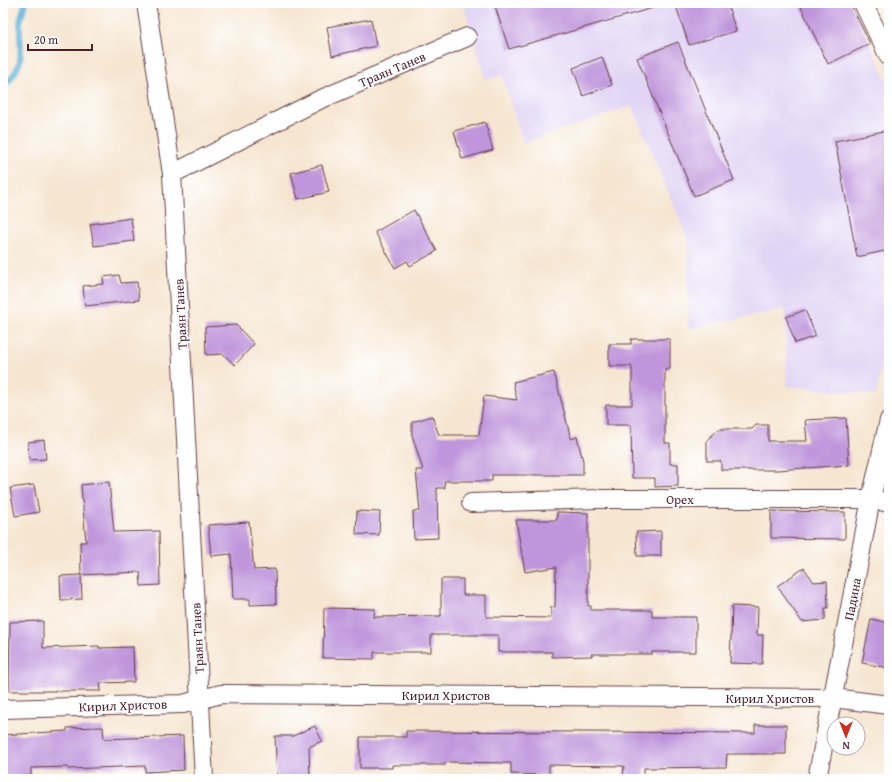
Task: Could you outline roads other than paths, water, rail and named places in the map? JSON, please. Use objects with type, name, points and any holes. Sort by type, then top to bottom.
[{"type":"street","points":[[146,3],[172,174]]},
{"type":"street","points":[[863,3],[889,57]]},
{"type":"street","name":"Траян Танев","points":[[204,779],[172,174],[319,100],[467,38]]},
{"type":"street","name":"Падина","points":[[817,779],[871,499],[889,420]]},
{"type":"street","name":"Орех","points":[[470,503],[599,499],[871,499],[889,503]]},
{"type":"street","name":"Кирил Христов","points":[[3,709],[183,704],[221,694],[833,698],[889,705]]},
{"type":"waterway","points":[[3,87],[16,71],[19,64],[21,51],[20,21],[25,3]]}]
